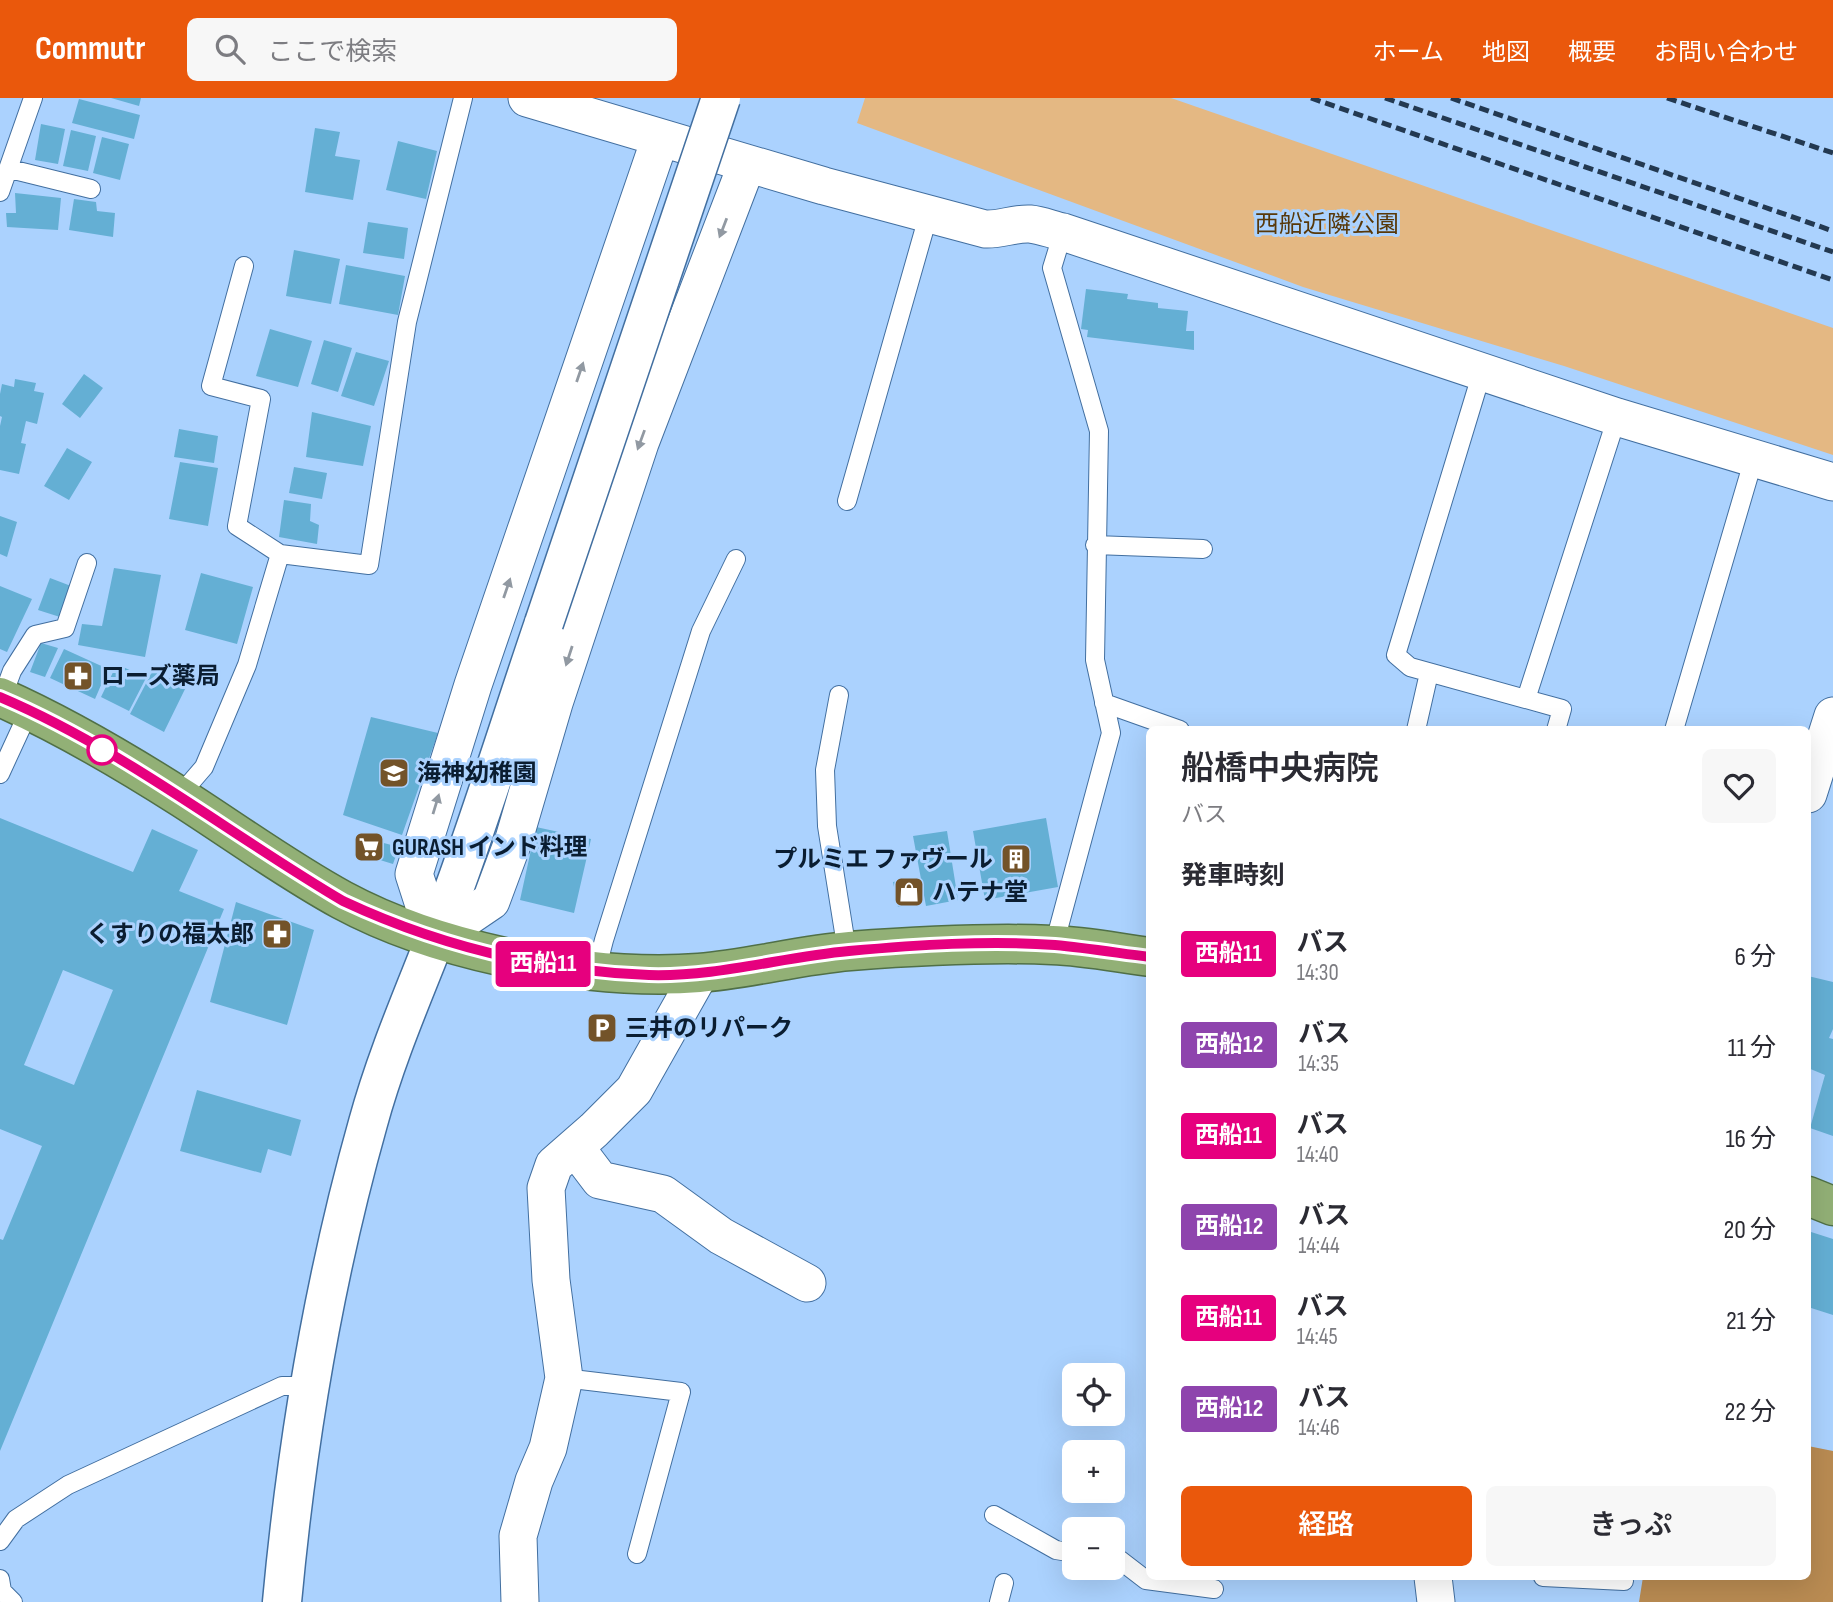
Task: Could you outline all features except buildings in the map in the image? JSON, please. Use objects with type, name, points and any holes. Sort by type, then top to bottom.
[{"type":"highway","points":[[10,702],[85,740],[179,796],[343,901],[435,939],[502,957],[596,971],[652,975],[700,973],[847,951],[949,945],[1054,945],[1146,956]]},
{"type":"highway","points":[[1811,1197],[1833,1206]]},
{"type":"street","points":[[527,98],[747,164],[985,229],[997,230],[1012,225],[1030,224],[1063,232],[1617,417],[1833,482]]},
{"type":"street","points":[[282,1602],[296,1472],[323,1312],[368,1121],[435,939],[721,98]]},
{"type":"street","points":[[435,939],[414,874],[473,685],[660,139]]},
{"type":"street","points":[[435,939],[491,901],[514,839],[554,703],[640,443],[747,164]]},
{"type":"street","points":[[1811,785],[1833,716]]},
{"type":"street","points":[[520,1602],[518,1536],[534,1481],[548,1448],[564,1378],[551,1280],[546,1188],[555,1165],[634,1090],[700,973]]},
{"type":"street","points":[[575,1147],[600,1180],[663,1195],[720,1236],[807,1283]]},
{"type":"street","points":[[1433,1580],[1436,1602]]},
{"type":"lane","points":[[0,192],[33,98]]},
{"type":"lane","points":[[244,266],[211,386],[261,400],[237,526],[280,554],[369,565],[407,322],[463,98]]},
{"type":"lane","points":[[10,169],[90,189]]},
{"type":"lane","points":[[847,501],[929,213]]},
{"type":"lane","points":[[1054,945],[1111,733],[1095,660],[1100,431],[1052,268],[1063,232]]},
{"type":"lane","points":[[1482,372],[1396,655],[1410,667],[1562,709],[1557,726]]},
{"type":"lane","points":[[1526,699],[1617,417]]},
{"type":"lane","points":[[1675,726],[1754,458]]},
{"type":"lane","points":[[1096,545],[1203,549]]},
{"type":"lane","points":[[179,796],[204,767],[247,665],[280,554]]},
{"type":"lane","points":[[596,971],[701,631],[736,559]]},
{"type":"lane","points":[[0,774],[12,671],[35,635],[65,628],[87,563]]},
{"type":"lane","points":[[1417,726],[1429,673]]},
{"type":"lane","points":[[839,695],[825,770],[827,826],[847,951]]},
{"type":"lane","points":[[1104,703],[1169,726]]},
{"type":"lane","points":[[564,1378],[681,1392],[637,1554]]},
{"type":"lane","points":[[0,1541],[16,1519],[68,1485],[282,1385],[310,1386]]},
{"type":"lane","points":[[994,1515],[1062,1551]]},
{"type":"lane","points":[[1125,1564],[1146,1580],[1214,1589]]},
{"type":"lane","points":[[0,1579],[2,1591],[13,1602]]},
{"type":"lane","points":[[1604,1580],[1624,1581]]},
{"type":"lane","points":[[999,1602],[1004,1583]]},
{"type":"green space","name":"西船近隣公園","points":[[865,98],[1171,98],[1833,328],[1833,455],[1564,366],[1303,287],[857,123]]},
{"type":"shaded area","points":[[1811,1447],[1833,1451],[1833,1602],[1639,1602],[1643,1580],[1811,1580]]},
{"type":"railway","points":[[1311,98],[1833,280]]},
{"type":"railway","points":[[1385,98],[1833,252]]},
{"type":"railway","points":[[1451,98],[1833,231]]},
{"type":"railway","points":[[1667,98],[1833,153]]},
{"type":"bus line","name":"西船11","points":[[0,697],[85,740],[179,796],[343,901],[435,939],[502,957],[596,971],[652,975],[700,973],[847,951],[949,945],[1054,945],[1146,956]]},
{"type":"place","name":"ローズ薬局","points":[[78,676]]},
{"type":"place","name":"海神幼稚園","points":[[394,773]]},
{"type":"place","name":"GURASH インド料理","points":[[369,847]]},
{"type":"place","name":"プルミエ ファヴール","points":[[1016,859]]},
{"type":"place","name":"ハテナ堂","points":[[909,892]]},
{"type":"place","name":"くすりの福太郎","points":[[277,934]]},
{"type":"place","name":"三井のリパーク","points":[[602,1028]]}]
